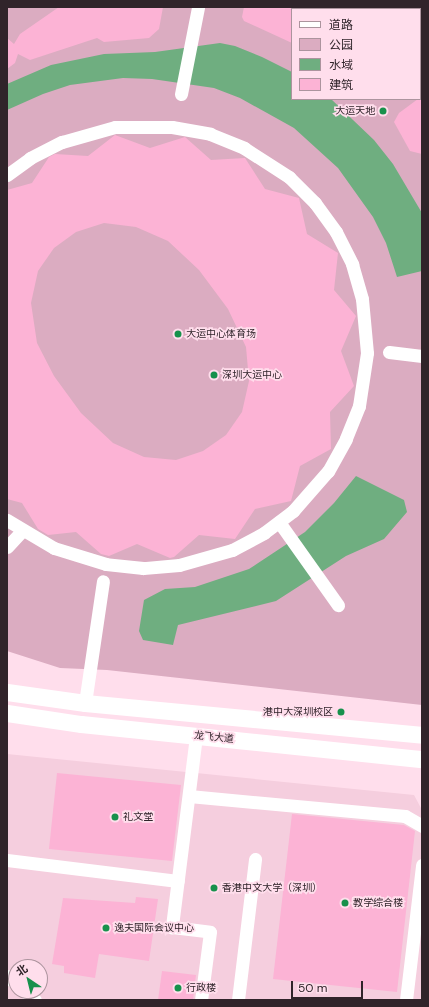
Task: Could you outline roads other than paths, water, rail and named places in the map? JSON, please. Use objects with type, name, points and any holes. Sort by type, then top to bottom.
[{"type":"main road","points":[[7,692],[85,702],[422,735]]},
{"type":"main road","name":"龙飞大道","points":[[7,713],[81,724],[422,759]]},
{"type":"street","points":[[181,94],[198,7]]},
{"type":"street","points":[[7,174],[46,149],[80,135],[115,127],[172,127],[210,134],[250,150],[290,177],[315,203],[339,237],[358,282],[367,329],[366,371],[357,412],[338,455],[310,494],[279,522],[248,542],[215,556],[179,565],[143,568],[88,560],[54,548],[22,531],[7,520]]},
{"type":"street","points":[[389,352],[422,356]]},
{"type":"street","points":[[279,522],[338,605]]},
{"type":"street","points":[[7,547],[22,531]]},
{"type":"street","points":[[85,702],[103,581]]},
{"type":"street","points":[[196,736],[172,927],[210,932],[201,1000]]},
{"type":"street","points":[[189,796],[405,816],[412,818],[422,826]]},
{"type":"street","points":[[238,1000],[255,859]]},
{"type":"street","points":[[7,860],[178,881]]},
{"type":"street","points":[[406,1000],[422,865]]},
{"type":"water","points":[[220,43],[235,46],[291,72],[291,100],[332,100],[374,140],[393,164],[422,213],[422,271],[397,277],[386,243],[373,217],[338,168],[294,128],[240,98],[214,88],[152,79],[123,78],[70,85],[43,94],[7,110],[7,84],[51,65],[104,54],[155,52]]},
{"type":"water","points":[[356,476],[404,500],[407,512],[384,539],[346,556],[276,601],[178,625],[173,645],[143,640],[139,631],[144,600],[165,589],[195,587],[249,569],[305,532],[334,503]]},
{"type":"place","name":"大运天地","points":[[383,111]]},
{"type":"place","name":"大运中心体育场","points":[[178,334]]},
{"type":"place","name":"深圳大运中心","points":[[214,375]]},
{"type":"place","name":"港中大深圳校区","points":[[341,712]]},
{"type":"place","name":"礼文堂","points":[[115,817]]},
{"type":"place","name":"香港中文大学（深圳）","points":[[214,888]]},
{"type":"place","name":"教学综合楼","points":[[345,903]]},
{"type":"place","name":"逸夫国际会议中心","points":[[106,928]]},
{"type":"place","name":"行政楼","points":[[178,988]]}]
